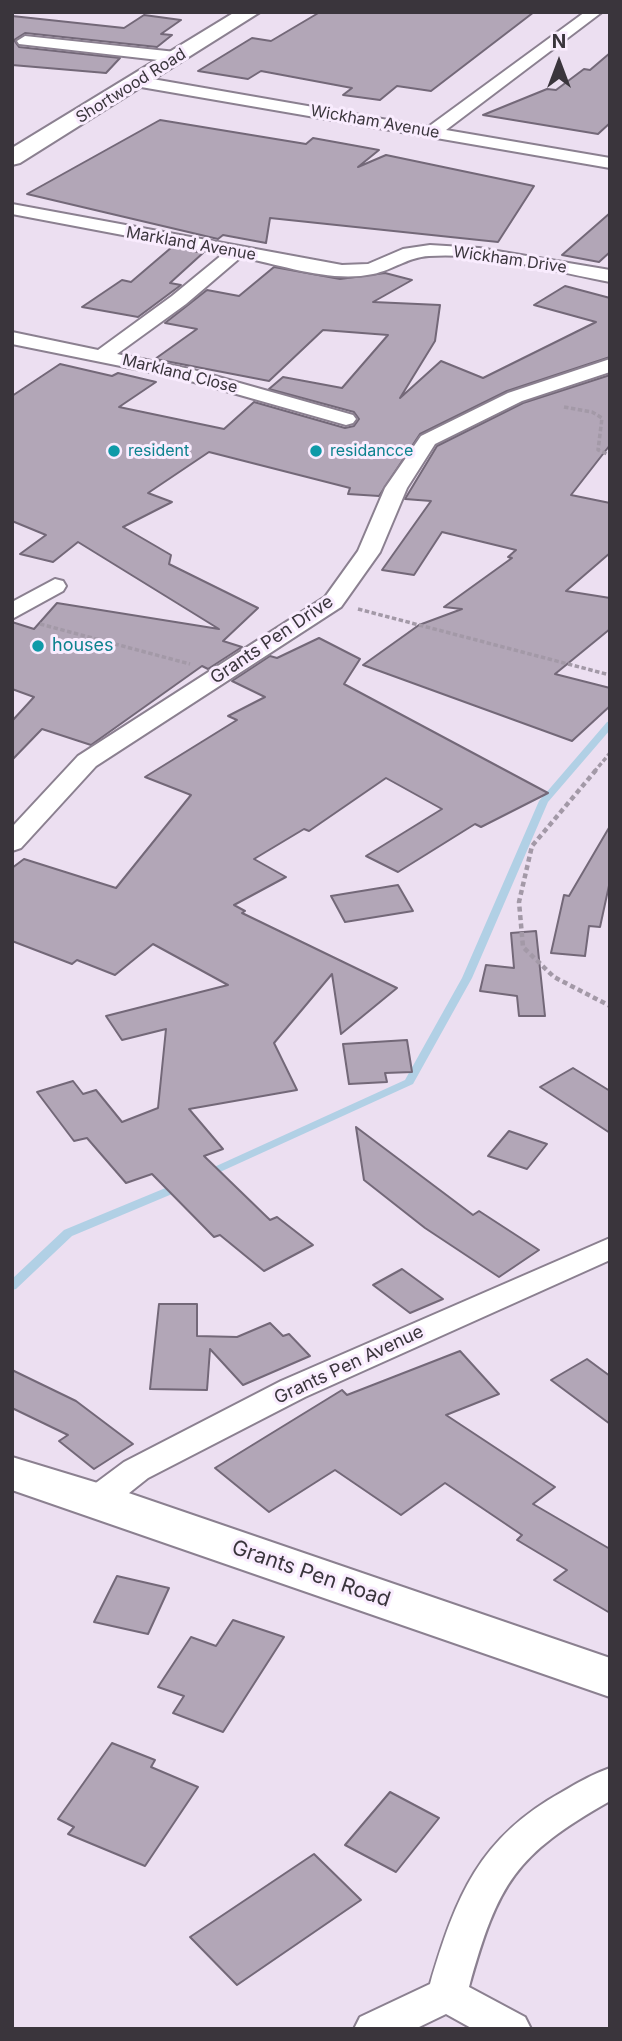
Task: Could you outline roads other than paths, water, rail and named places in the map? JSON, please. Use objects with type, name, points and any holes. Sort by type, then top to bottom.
[{"type":"main road","name":"Shortwood Road","points":[[12,158],[141,82],[250,12]]},
{"type":"main road","name":"Grants Pen Road","points":[[12,1473],[610,1678]]},
{"type":"street","points":[[433,131],[595,12]]},
{"type":"street","points":[[25,41],[176,58]]},
{"type":"street","name":"Wickham Avenue","points":[[141,82],[610,163]]},
{"type":"street","name":"Markland Avenue","points":[[12,209],[342,271],[371,269]]},
{"type":"street","name":"Wickham Drive","points":[[371,269],[409,253],[430,250],[479,253],[610,276]]},
{"type":"street","points":[[103,355],[179,299],[236,252]]},
{"type":"street","name":"Markland Close","points":[[12,338],[183,373],[346,419]]},
{"type":"street","name":"Grants Pen Drive","points":[[12,843],[87,761],[333,602],[369,552],[396,488],[428,440],[515,397],[610,365]]},
{"type":"street","points":[[12,612],[55,586]]},
{"type":"street","name":"Grants Pen Avenue","points":[[97,1500],[136,1470],[293,1389],[610,1248]]},
{"type":"street","points":[[374,2029],[447,1995],[460,1948],[503,1859],[522,1838],[550,1818],[610,1783]]},
{"type":"street","points":[[447,1995],[511,2029]]},
{"type":"waterway","points":[[205,1175],[409,1082],[467,978],[544,801],[610,724]]},
{"type":"waterway","points":[[12,1286],[68,1233],[180,1186]]},
{"type":"place","name":"resident","points":[[114,451]]},
{"type":"place","name":"residancce","points":[[316,451]]},
{"type":"place","name":"houses","points":[[38,646]]}]
